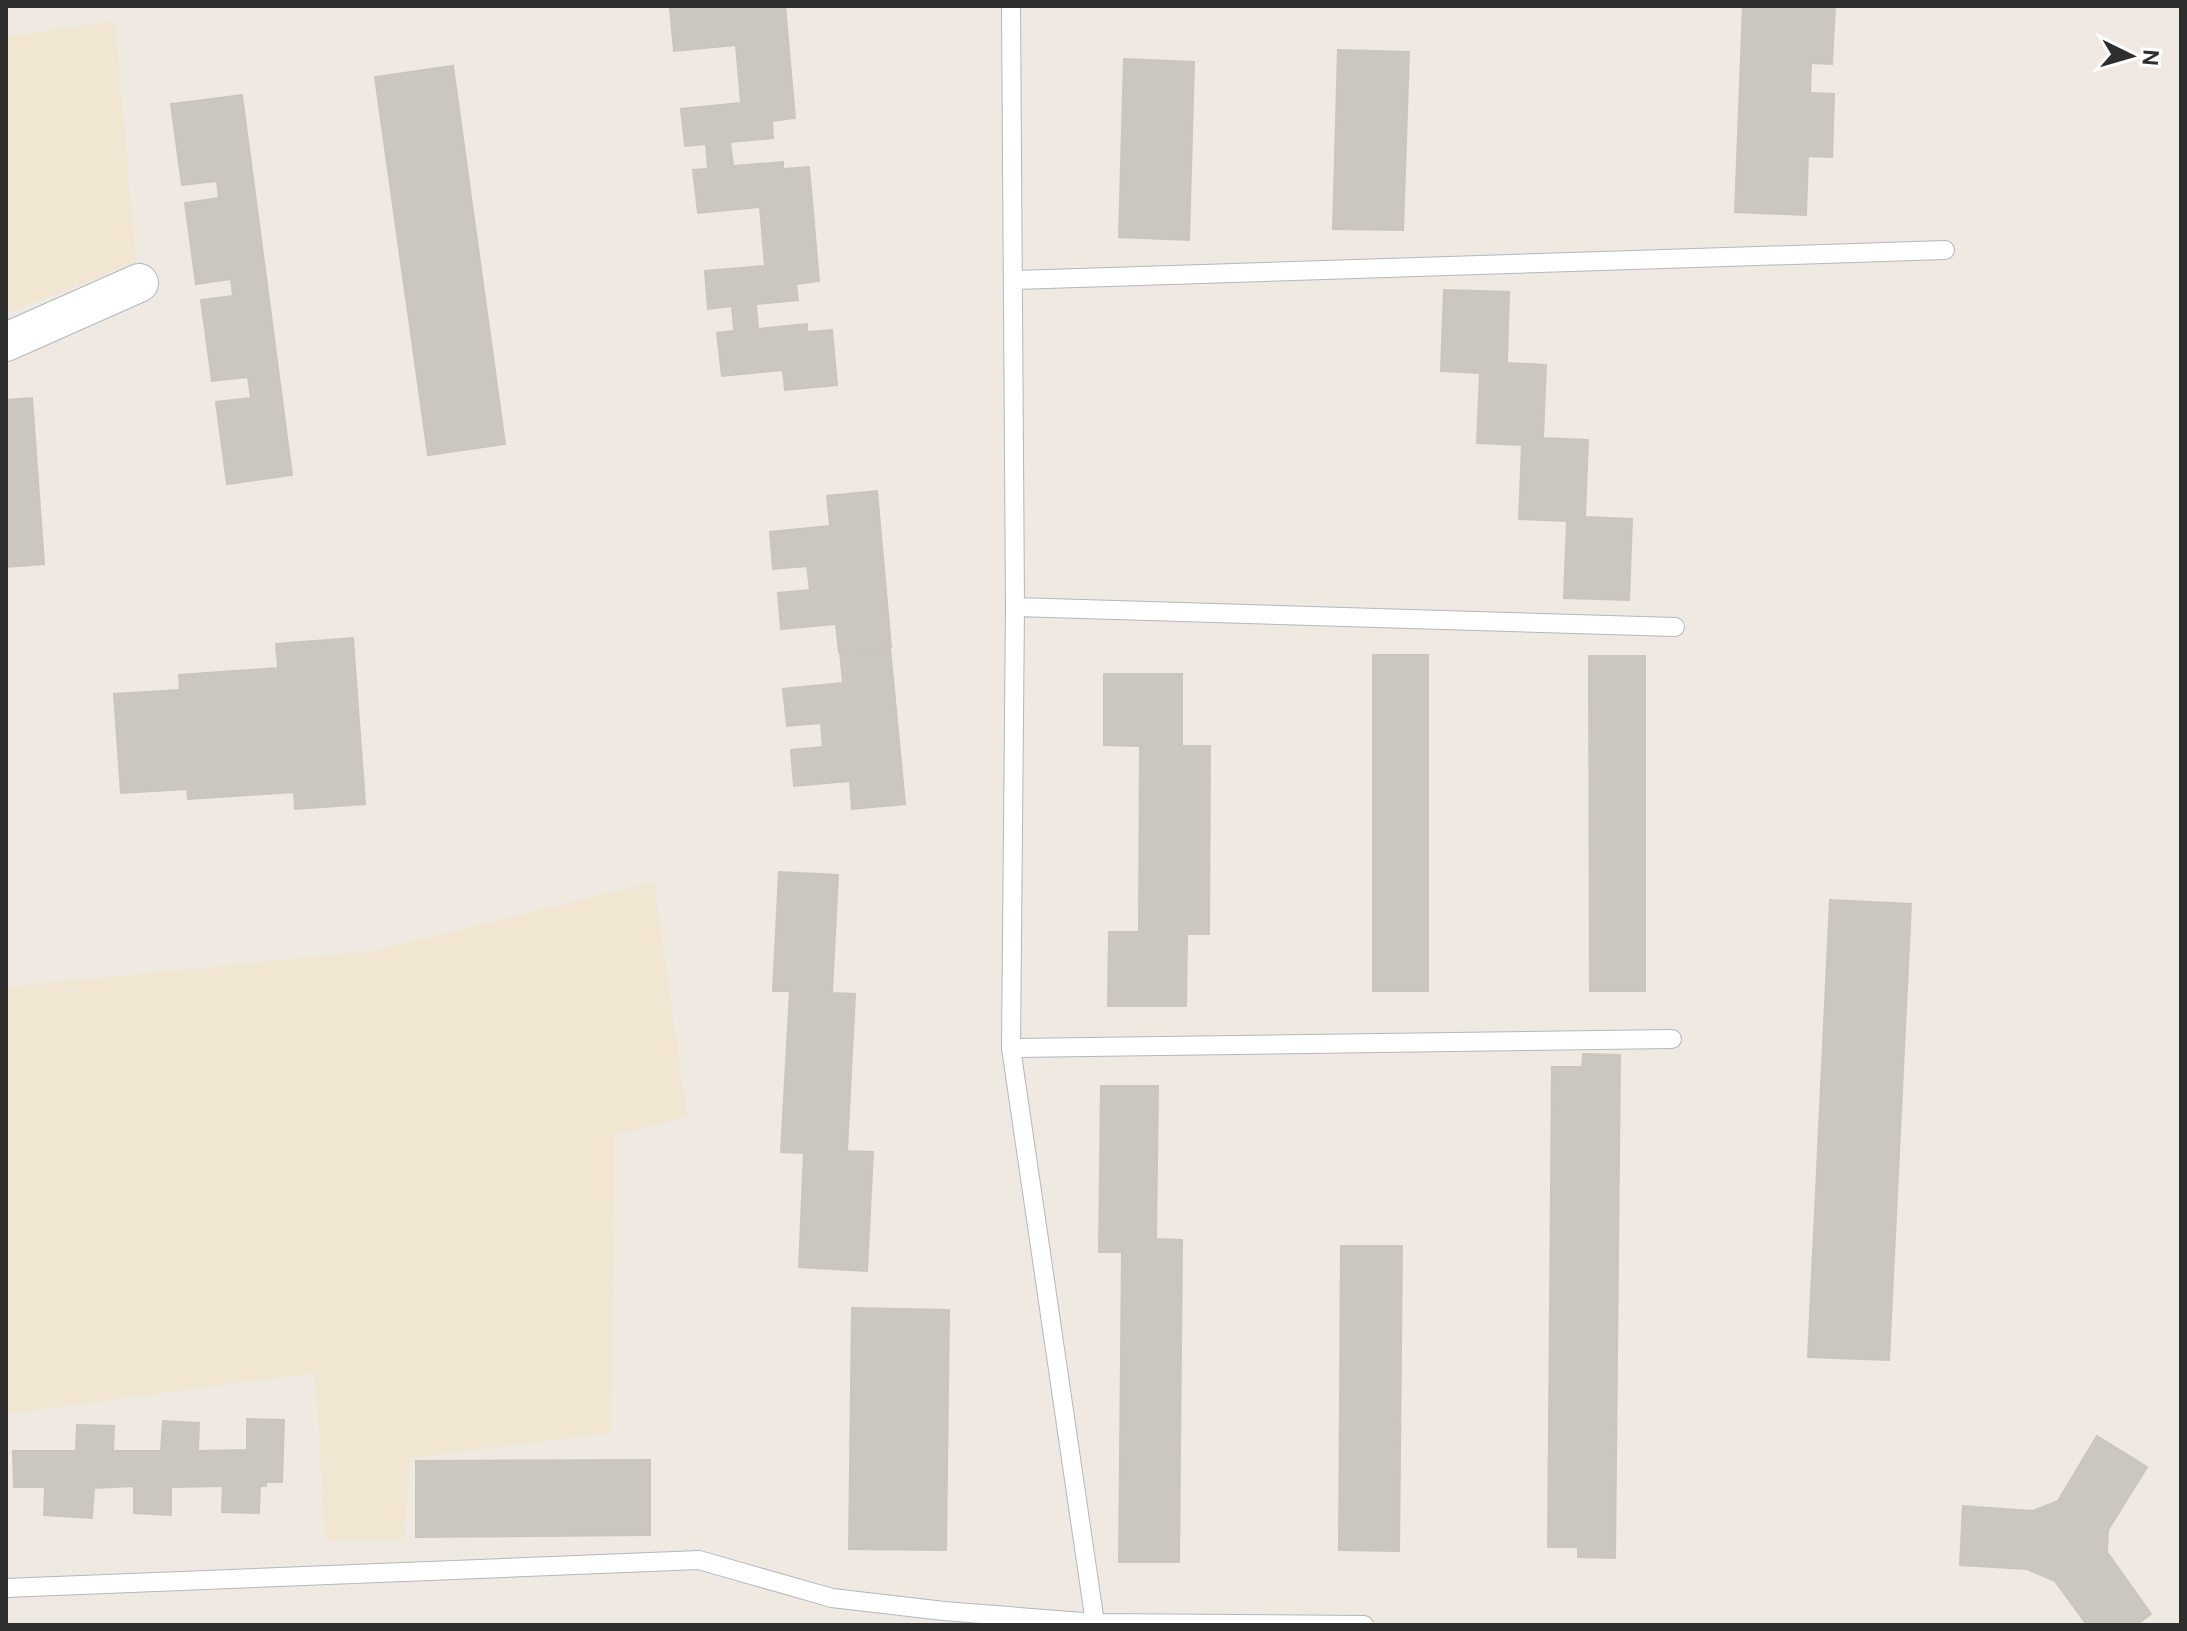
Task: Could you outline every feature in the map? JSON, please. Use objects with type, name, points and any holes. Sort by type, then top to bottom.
[{"type":"street","points":[[6,342],[139,283]]},
{"type":"lane","points":[[1011,6],[1015,607],[1011,1048],[1095,1623]]},
{"type":"lane","points":[[1014,280],[1945,250]]},
{"type":"lane","points":[[1015,607],[1675,627]]},
{"type":"lane","points":[[1011,1048],[1672,1039]]},
{"type":"lane","points":[[6,1588],[699,1560],[832,1598],[944,1611],[1095,1623],[1364,1625]]},
{"type":"shaded area","points":[[115,21],[136,263],[6,313],[6,37]]},
{"type":"shaded area","points":[[654,882],[687,1117],[614,1135],[611,1433],[410,1458],[404,1539],[326,1541],[315,1373],[6,1414],[6,987],[374,951]]},
{"type":"building","points":[[785,6],[795,118],[772,121],[773,138],[730,142],[733,166],[783,162],[783,169],[809,167],[819,281],[796,284],[798,300],[756,304],[758,329],[807,324],[807,332],[832,330],[837,385],[785,390],[783,370],[722,376],[717,333],[734,331],[732,306],[708,309],[705,271],[765,266],[760,207],[698,213],[693,170],[708,169],[706,144],[685,146],[681,109],[741,103],[736,45],[674,51],[670,8]]},
{"type":"building","points":[[1743,6],[1835,6],[1832,64],[1811,63],[1810,93],[1834,94],[1832,157],[1808,156],[1806,215],[1735,212]]},
{"type":"building","points":[[1338,50],[1409,52],[1403,230],[1333,229]]},
{"type":"building","points":[[1124,59],[1194,62],[1189,240],[1119,237]]},
{"type":"building","points":[[453,66],[505,444],[428,455],[375,77]]},
{"type":"building","points":[[242,95],[292,475],[227,484],[216,402],[251,398],[248,377],[212,381],[201,300],[233,296],[231,279],[196,284],[185,203],[219,198],[217,181],[182,185],[171,104]]},
{"type":"building","points":[[1444,290],[1509,292],[1507,363],[1546,365],[1543,438],[1588,440],[1585,517],[1632,519],[1629,600],[1564,598],[1567,521],[1519,519],[1522,445],[1477,443],[1480,373],[1441,371]]},
{"type":"building","points":[[32,398],[44,564],[6,567],[6,400]]},
{"type":"building","points":[[877,491],[891,647],[839,652],[836,624],[781,629],[778,593],[810,590],[807,566],[773,569],[770,532],[830,526],[827,496]]},
{"type":"building","points":[[353,638],[365,804],[295,809],[294,792],[188,799],[187,789],[121,793],[114,694],[180,690],[179,675],[278,668],[276,644]]},
{"type":"building","points":[[890,648],[905,804],[852,809],[850,781],[794,786],[791,750],[823,747],[821,723],[787,726],[783,689],[843,683],[840,652]]},
{"type":"building","points":[[1373,655],[1428,655],[1428,991],[1373,991]]},
{"type":"building","points":[[1589,656],[1645,656],[1645,991],[1590,991]]},
{"type":"building","points":[[1104,674],[1182,674],[1182,746],[1210,746],[1209,934],[1187,934],[1186,1006],[1108,1006],[1109,932],[1139,932],[1140,746],[1104,745]]},
{"type":"building","points":[[779,872],[838,875],[832,993],[855,994],[847,1151],[873,1152],[867,1271],[799,1267],[804,1153],[781,1152],[790,991],[773,991]]},
{"type":"building","points":[[1830,900],[1911,904],[1889,1360],[1808,1357]]},
{"type":"building","points":[[1583,1054],[1620,1055],[1615,1558],[1578,1557],[1578,1547],[1548,1547],[1552,1067],[1582,1067]]},
{"type":"building","points":[[1101,1086],[1158,1086],[1156,1239],[1182,1240],[1179,1562],[1119,1562],[1122,1252],[1099,1252]]},
{"type":"building","points":[[1341,1246],[1402,1246],[1399,1551],[1339,1550]]},
{"type":"building","points":[[852,1308],[949,1310],[946,1550],[849,1549]]},
{"type":"building","points":[[247,1419],[284,1420],[282,1482],[266,1482],[266,1486],[260,1486],[259,1513],[222,1512],[223,1486],[171,1487],[171,1515],[134,1513],[134,1486],[94,1488],[92,1518],[44,1515],[45,1487],[14,1487],[13,1451],[76,1451],[77,1425],[114,1426],[113,1451],[161,1451],[163,1421],[199,1423],[198,1451],[247,1450]]},
{"type":"building","points":[[2097,1436],[2147,1467],[2108,1530],[2107,1552],[2151,1614],[2136,1625],[2087,1625],[2055,1581],[2027,1569],[1960,1565],[1963,1506],[2033,1511],[2058,1501]]},
{"type":"building","points":[[650,1460],[650,1535],[416,1537],[416,1461]]}]
